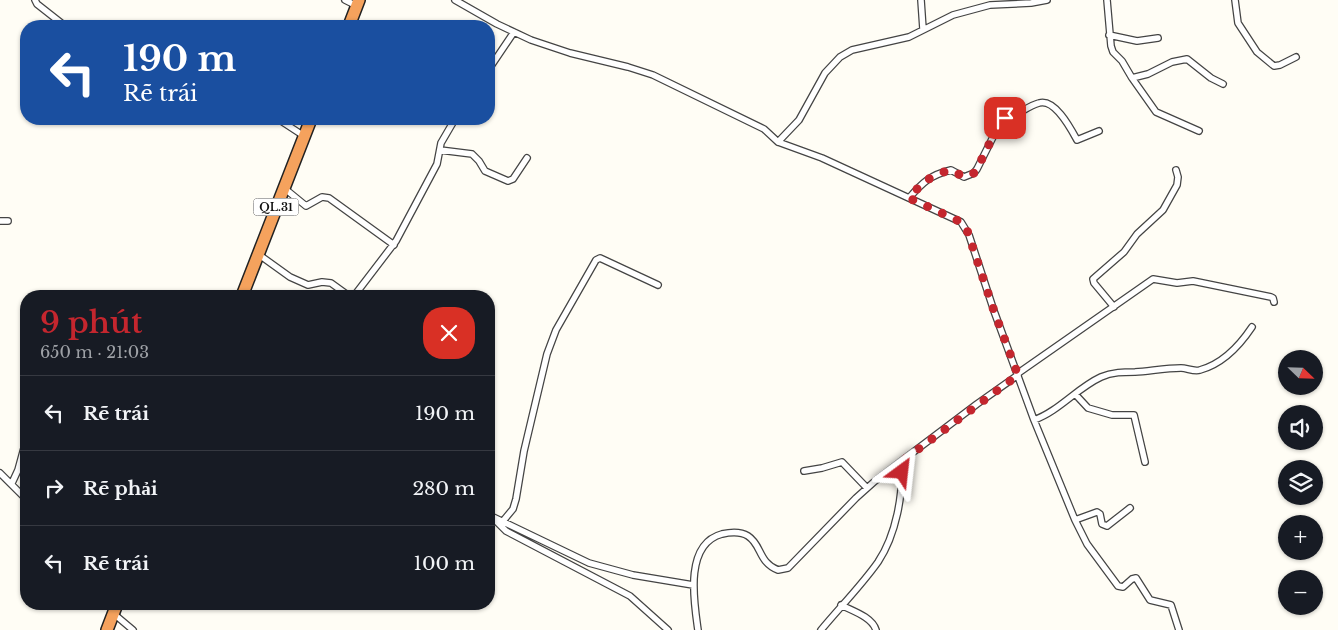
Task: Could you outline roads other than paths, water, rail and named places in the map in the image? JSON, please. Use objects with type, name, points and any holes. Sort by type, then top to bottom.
[{"type":"highway","points":[[351,20],[358,3]]},
{"type":"highway","name":"QL.31","points":[[244,290],[309,125]]},
{"type":"highway","points":[[107,630],[116,610]]},
{"type":"street","points":[[35,0],[37,4],[57,20]]},
{"type":"street","points":[[346,0],[358,3]]},
{"type":"street","points":[[455,0],[492,20]]},
{"type":"street","points":[[921,0],[923,29]]},
{"type":"street","points":[[778,142],[799,120],[825,73],[840,58],[852,50],[904,39],[953,14],[990,4],[1031,3],[1047,0]]},
{"type":"street","points":[[1107,0],[1109,36],[1113,52],[1122,61],[1156,112],[1199,131]]},
{"type":"street","points":[[1235,0],[1238,23],[1257,52],[1274,66],[1296,57]]},
{"type":"street","points":[[495,22],[548,46],[653,75],[764,129],[778,142],[822,158],[961,222],[967,230],[1034,420],[1075,520],[1087,544],[1120,587],[1123,587],[1134,578],[1138,579],[1150,600],[1171,605],[1179,630]]},
{"type":"street","points":[[495,60],[514,32]]},
{"type":"street","points":[[1109,36],[1137,41],[1158,38]]},
{"type":"street","points":[[1132,78],[1148,74],[1166,64],[1188,60],[1210,78],[1223,84]]},
{"type":"street","points":[[909,198],[924,181],[932,176],[951,170],[964,177],[974,173],[1002,119],[1015,116],[1040,102],[1049,104],[1061,114],[1077,140],[1098,131]]},
{"type":"street","points":[[287,125],[304,136]]},
{"type":"street","points":[[359,290],[394,245],[437,164],[440,150],[452,125]]},
{"type":"street","points":[[440,150],[472,154],[479,160],[485,170],[508,181],[512,179],[527,158]]},
{"type":"street","points":[[1114,306],[1094,283],[1094,279],[1124,252],[1137,234],[1163,210],[1177,185],[1176,170]]},
{"type":"street","points":[[284,188],[306,206],[322,197],[329,198],[394,245]]},
{"type":"street","points":[[0,221],[8,221]]},
{"type":"street","points":[[258,254],[295,280],[308,285],[322,282],[330,283],[340,290]]},
{"type":"street","points":[[503,521],[513,508],[516,499],[530,422],[542,370],[552,340],[596,260],[600,258],[658,284]]},
{"type":"street","points":[[698,630],[693,585],[697,561],[704,547],[714,538],[731,532],[743,534],[751,538],[763,558],[771,566],[778,570],[788,568],[867,488],[1017,375],[1153,278],[1177,283],[1194,281],[1229,287],[1271,297],[1274,302]]},
{"type":"street","points":[[1034,420],[1046,416],[1094,381],[1109,374],[1179,368],[1199,370],[1224,358],[1242,342],[1252,327]]},
{"type":"street","points":[[1075,394],[1088,408],[1112,415],[1134,415],[1145,462]]},
{"type":"street","points":[[804,471],[842,462],[867,488]]},
{"type":"street","points":[[821,630],[877,562],[888,540],[902,495],[901,462]]},
{"type":"street","points":[[12,483],[20,463]]},
{"type":"street","points":[[0,472],[20,492]]},
{"type":"street","points":[[1075,520],[1097,512],[1100,514],[1102,524],[1107,526],[1130,508]]},
{"type":"street","points":[[495,518],[589,563],[632,575],[693,585]]},
{"type":"street","points":[[495,520],[506,531],[633,598],[668,630]]},
{"type":"street","points":[[841,606],[869,620],[876,630]]},
{"type":"street","points":[[117,610],[133,630]]}]
